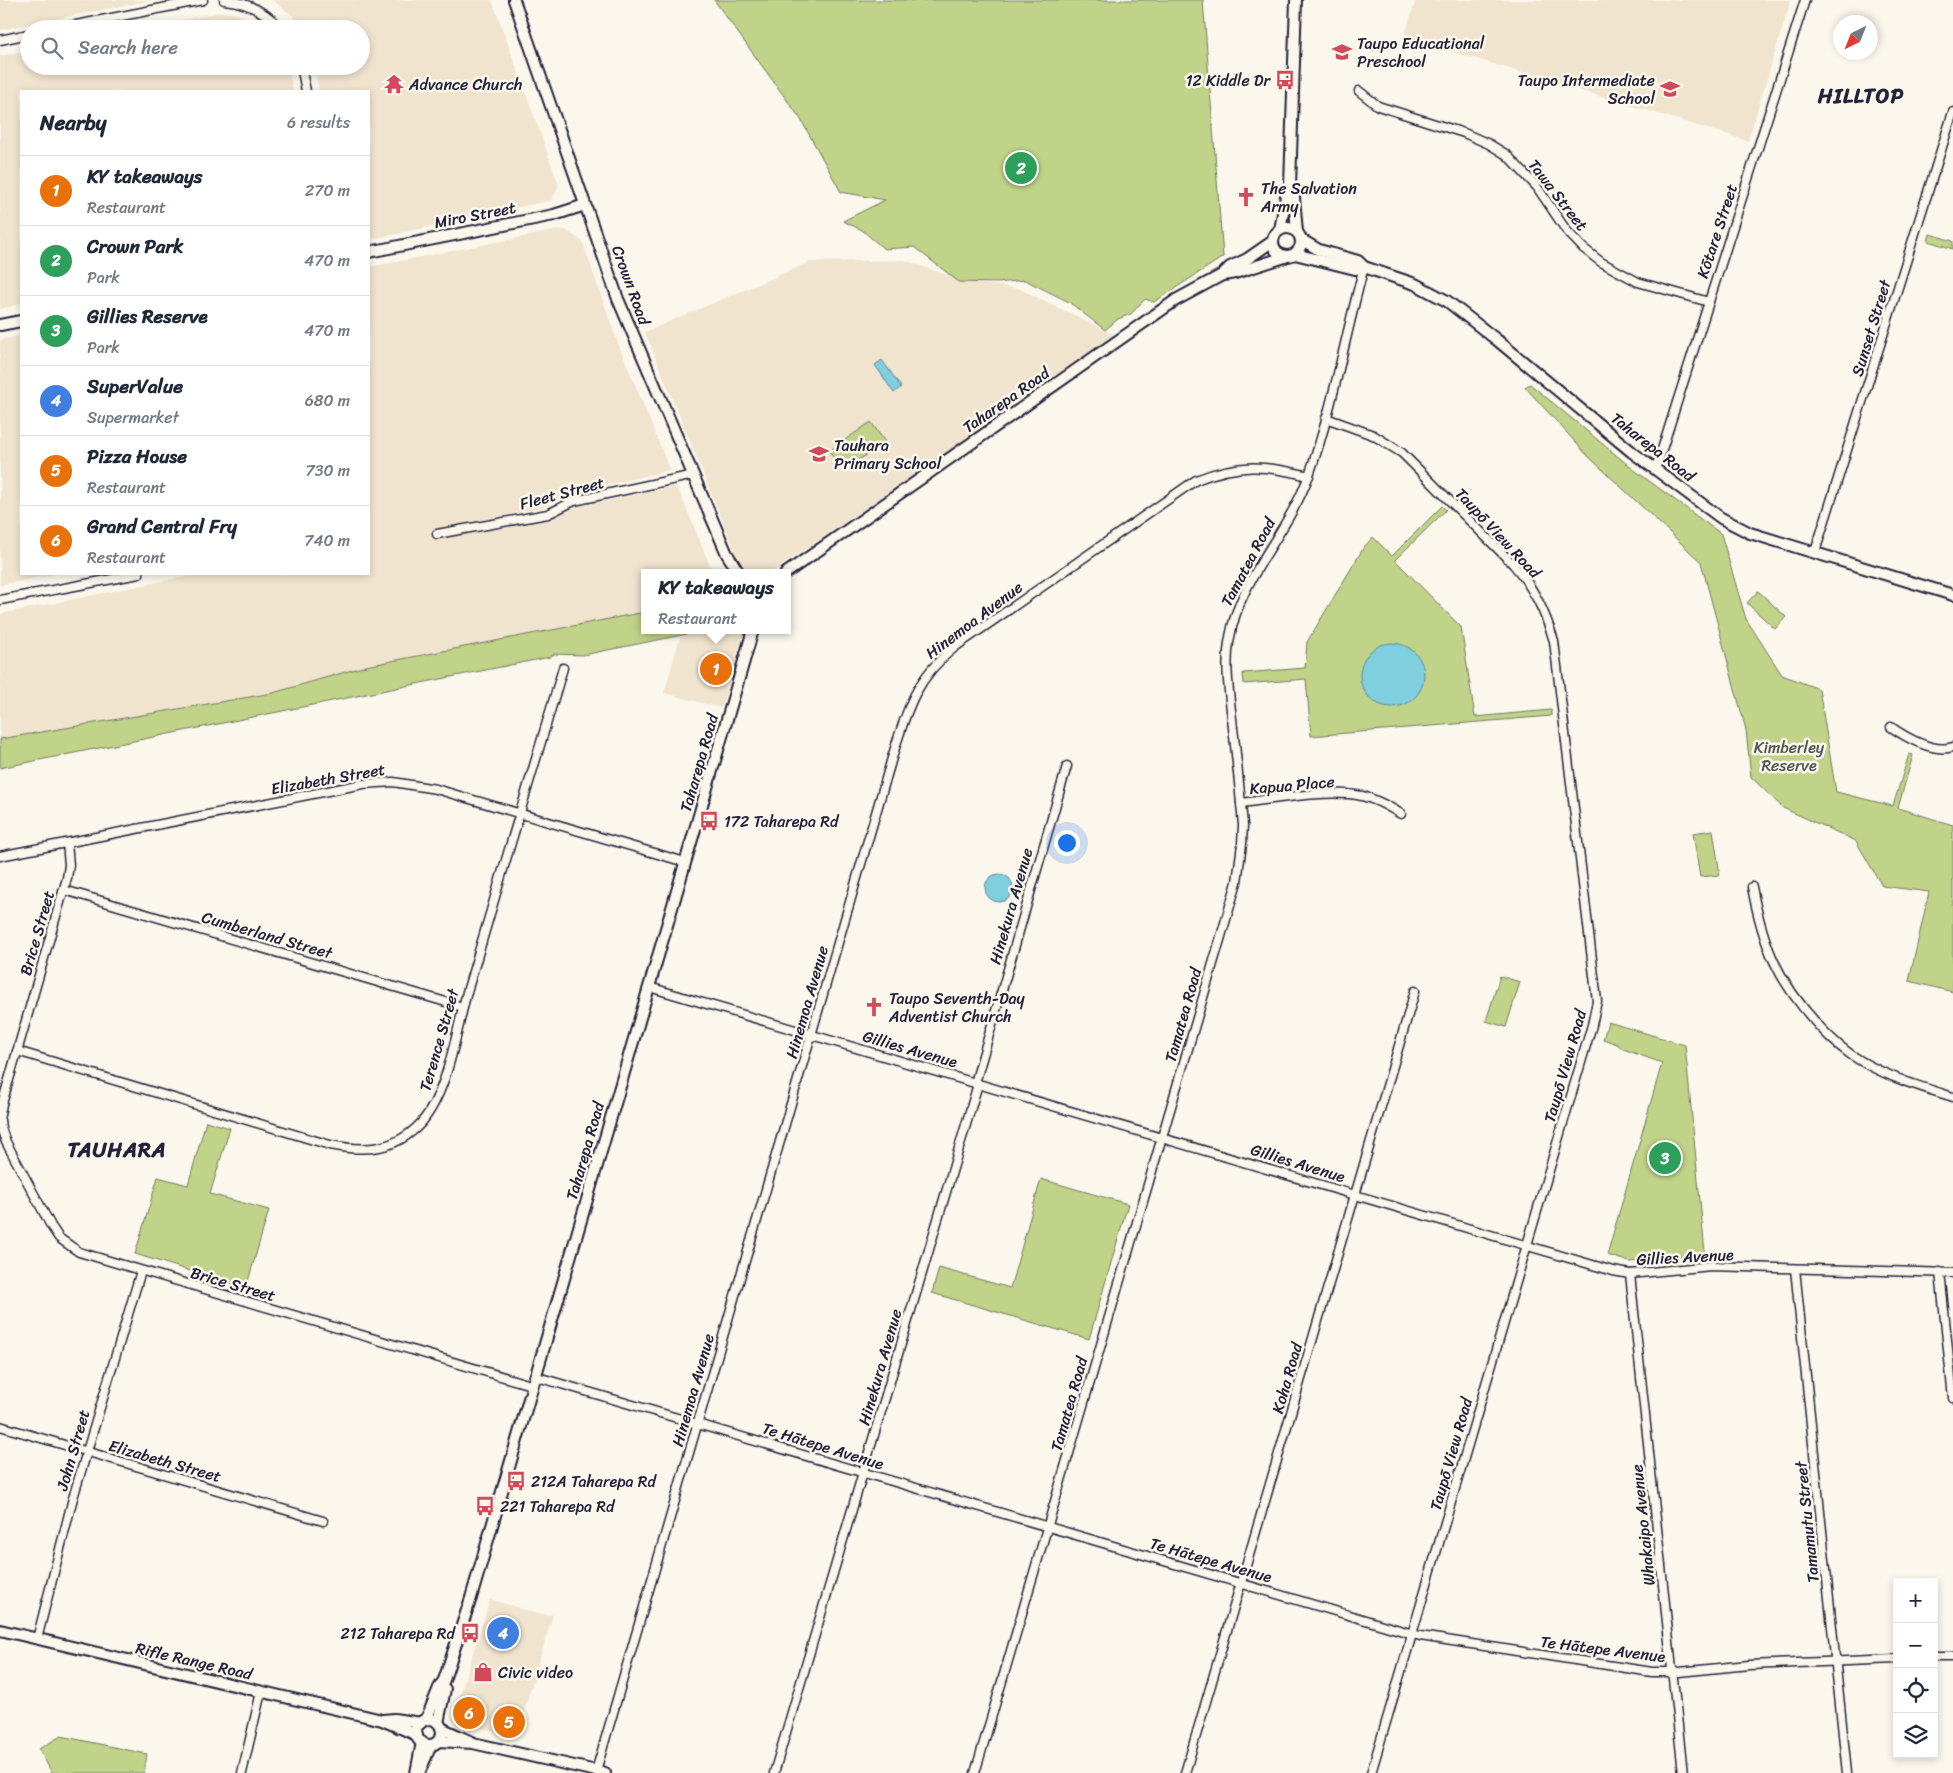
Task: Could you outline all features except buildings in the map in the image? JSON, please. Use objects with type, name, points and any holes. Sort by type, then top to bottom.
[{"type":"street","points":[[102,20],[203,0]]},
{"type":"street","points":[[224,0],[236,1],[259,10],[273,20]]},
{"type":"street","name":"Crown Road","points":[[514,0],[618,299],[727,554],[736,569]]},
{"type":"street","points":[[1280,230],[1286,196],[1290,186],[1296,0]]},
{"type":"street","name":"Kōtare Street","points":[[1654,469],[1658,462],[1805,0]]},
{"type":"street","points":[[0,40],[20,36]]},
{"type":"street","points":[[303,75],[306,90]]},
{"type":"street","name":"Tawa Street","points":[[1359,91],[1378,106],[1464,133],[1489,144],[1507,156],[1537,187],[1566,230],[1583,248],[1601,262],[1638,282],[1709,302]]},
{"type":"street","name":"Sunset Street","points":[[1815,552],[1953,112]]},
{"type":"street","points":[[1273,241],[1278,253],[1290,256],[1301,248],[1294,197],[1290,186]]},
{"type":"street","name":"Miro Street","points":[[370,252],[554,215],[585,204]]},
{"type":"street","name":"Taharepa Road","points":[[791,570],[1176,300],[1222,275],[1230,267],[1247,259],[1273,241],[1280,230],[1289,228],[1319,250],[1358,261],[1364,267],[1415,284],[1447,301],[1654,469],[1721,518],[1737,527],[1953,595]]},
{"type":"street","name":"Taharepa Road","points":[[1222,275],[1235,273],[1290,256],[1355,269],[1364,267]]},
{"type":"street","name":"Tamatea Road","points":[[976,1773],[1236,882],[1242,844],[1241,803],[1228,675],[1229,638],[1234,618],[1241,599],[1309,476],[1326,418],[1364,267]]},
{"type":"street","points":[[0,325],[20,321]]},
{"type":"street","name":"Taupō View Road","points":[[1326,418],[1380,439],[1402,453],[1527,580],[1547,617],[1554,641],[1597,1001],[1592,1025],[1371,1773]]},
{"type":"street","name":"Hinemoa Avenue","points":[[600,1772],[698,1423],[904,719],[914,694],[929,672],[955,647],[1196,480],[1213,474],[1251,466],[1309,476]]},
{"type":"street","name":"Fleet Street","points":[[437,534],[548,514],[574,501],[694,475]]},
{"type":"street","points":[[0,600],[133,575]]},
{"type":"street","name":"Taharepa Road","points":[[423,1722],[438,1688],[444,1680],[471,1598],[752,634]]},
{"type":"street","name":"Terence Street","points":[[17,1051],[330,1145],[366,1150],[381,1148],[410,1134],[428,1114],[442,1087],[463,1007],[563,668]]},
{"type":"street","points":[[1890,727],[1906,737],[1937,748],[1947,749],[1953,747]]},
{"type":"street","name":"Hinekura Avenue","points":[[774,1773],[1067,766]]},
{"type":"street","name":"Elizabeth Street","points":[[0,856],[364,784],[385,782],[414,784],[436,789],[685,862]]},
{"type":"street","name":"Kapua Place","points":[[1241,803],[1335,793],[1362,796],[1381,802],[1400,814]]},
{"type":"street","name":"Brice Street","points":[[0,1115],[64,890],[70,865],[67,843]]},
{"type":"street","points":[[1752,887],[1758,918],[1774,962],[1793,996],[1824,1031],[1859,1060],[1879,1071],[1900,1080],[1953,1097]]},
{"type":"street","name":"Cumberland Street","points":[[64,890],[463,1007]]},
{"type":"street","name":"Gillies Avenue","points":[[649,987],[1614,1271],[1630,1274],[1711,1266],[1953,1273]]},
{"type":"street","name":"Koha Road","points":[[1185,1773],[1415,991]]},
{"type":"street","name":"Brice Street","points":[[0,1120],[6,1142],[59,1238],[79,1252],[140,1271],[533,1380]]},
{"type":"street","name":"Tamamutu Street","points":[[1795,1269],[1847,1773]]},
{"type":"street","name":"John Street","points":[[37,1639],[86,1452],[140,1271]]},
{"type":"street","points":[[1940,1272],[1953,1398]]},
{"type":"street","name":"Whakaipo Avenue","points":[[1630,1274],[1683,1773]]},
{"type":"street","name":"Te Hātepe Avenue","points":[[533,1380],[698,1423],[1412,1634],[1633,1670],[1672,1672],[1750,1665],[1893,1659]]},
{"type":"street","name":"Elizabeth Street","points":[[0,1426],[323,1521]]},
{"type":"street","name":"Rifle Range Road","points":[[0,1630],[382,1720],[427,1741],[473,1743],[600,1772]]},
{"type":"street","points":[[1938,1658],[1953,1657]]},
{"type":"street","name":"Taharepa Road","points":[[440,1725],[445,1689],[444,1680]]},
{"type":"street","points":[[242,1773],[261,1692]]},
{"type":"street","name":"Rifle Range Road","points":[[382,1720],[394,1719],[423,1722]]},
{"type":"street","points":[[430,1719],[440,1725],[442,1735],[427,1741],[417,1729],[423,1722],[430,1719]]},
{"type":"street","name":"Rifle Range Road","points":[[440,1725],[473,1743]]},
{"type":"street","points":[[417,1773],[427,1741]]},
{"type":"shaded area","points":[[0,0],[152,0],[51,20],[20,20],[20,26],[0,30]]},
{"type":"shaded area","points":[[272,0],[492,0],[559,185],[552,200],[370,240],[370,90],[319,90],[316,75],[370,75],[370,20],[295,20]]},
{"type":"shaded area","name":"Taupo Intermediate School","points":[[1416,0],[1791,0],[1748,141],[1404,37]]},
{"type":"shaded area","points":[[222,12],[236,14],[251,20],[182,20]]},
{"type":"shaded area","points":[[20,52],[20,75],[290,75],[293,90],[20,90],[20,304],[0,309],[0,56]]},
{"type":"shaded area","points":[[564,229],[582,241],[616,338],[670,470],[565,495],[544,507],[433,530],[434,539],[551,520],[576,507],[677,486],[711,569],[641,569],[641,613],[366,666],[273,693],[0,739],[0,614],[193,575],[370,575],[370,267]]},
{"type":"shaded area","name":"Tauhara Primary School","points":[[904,260],[964,281],[1020,289],[1117,336],[776,569],[748,569],[739,561],[645,332],[810,262]]},
{"type":"shaded area","points":[[20,335],[20,575],[50,575],[0,585],[0,340]]},
{"type":"shaded area","points":[[692,634],[744,634],[721,708],[664,693],[680,637]]},
{"type":"shaded area","points":[[490,1599],[536,1613],[553,1615],[516,1737],[452,1720]]},
{"type":"green space","points":[[714,0],[1203,0],[1223,257],[1154,302],[1145,299],[1131,314],[1118,319],[1105,330],[1069,302],[1025,280],[998,283],[959,282],[914,247],[884,249],[862,230],[843,221],[885,200],[841,192],[800,118]]},
{"type":"green space","points":[[1930,234],[1953,241],[1953,249],[1928,241]]},
{"type":"green space","name":"Kimberley Reserve","points":[[1530,384],[1633,469],[1721,534],[1746,619],[1782,675],[1819,689],[1836,792],[1893,806],[1909,754],[1913,755],[1898,808],[1953,825],[1953,992],[1909,981],[1929,892],[1882,886],[1856,841],[1783,808],[1751,777],[1746,730],[1701,562],[1588,456],[1525,387]]},
{"type":"green space","points":[[871,422],[885,442],[843,471],[829,451]]},
{"type":"green space","points":[[1442,506],[1446,510],[1395,560],[1461,627],[1475,717],[1551,710],[1551,716],[1311,736],[1306,679],[1244,684],[1243,673],[1305,668],[1307,642],[1364,547],[1373,537],[1392,556]]},
{"type":"green space","points":[[1758,591],[1786,617],[1775,629],[1747,603]]},
{"type":"green space","points":[[641,613],[641,634],[687,634],[583,655],[554,654],[550,657],[0,768],[0,739],[273,693],[366,666]]},
{"type":"green space","points":[[1713,830],[1720,875],[1700,877],[1693,833]]},
{"type":"green space","points":[[1500,976],[1520,982],[1506,1027],[1486,1021]]},
{"type":"green space","points":[[1608,1022],[1685,1045],[1705,1253],[1630,1262],[1607,1255],[1662,1063],[1623,1049],[1617,1044],[1603,1039]]},
{"type":"green space","points":[[206,1121],[230,1128],[210,1194],[269,1210],[246,1288],[135,1254],[158,1177],[188,1185]]},
{"type":"green space","points":[[1041,1179],[1128,1204],[1089,1339],[932,1293],[939,1268],[1010,1288]]},
{"type":"green space","points":[[61,1736],[147,1754],[144,1773],[52,1773],[39,1749]]},
{"type":"water","points":[[882,360],[901,387],[894,393],[875,365]]},
{"type":"water","points":[[1392,643],[1410,649],[1418,657],[1424,675],[1418,693],[1410,701],[1392,707],[1374,701],[1366,693],[1360,675],[1366,657],[1374,649]]},
{"type":"water","points":[[999,874],[1009,878],[1013,888],[1009,898],[999,902],[989,898],[985,888],[989,878]]},
{"type":"place","name":"Taupo Educational Preschool","points":[[1342,52]]},
{"type":"place","name":"12 Kiddle Dr","points":[[1285,80]]},
{"type":"place","name":"Advance Church","points":[[394,84]]},
{"type":"place","name":"Taupo Intermediate School","points":[[1670,89]]},
{"type":"place","name":"Crown Park","points":[[1021,168]]},
{"type":"place","name":"The Salvation Army","points":[[1246,197]]},
{"type":"place","name":"Tauhara Primary School","points":[[819,454]]},
{"type":"place","name":"KY takeaways","points":[[716,669]]},
{"type":"place","name":"172 Taharepa Rd","points":[[709,821]]},
{"type":"place","name":"Taupo Seventh-Day Adventist Church","points":[[874,1007]]},
{"type":"place","name":"Gillies Reserve","points":[[1665,1158]]},
{"type":"place","name":"212A Taharepa Rd","points":[[516,1481]]},
{"type":"place","name":"221 Taharepa Rd","points":[[485,1506]]},
{"type":"place","name":"212 Taharepa Rd","points":[[470,1633]]},
{"type":"place","name":"SuperValue","points":[[503,1633]]},
{"type":"place","name":"Civic video","points":[[483,1672]]},
{"type":"place","name":"Grand Central Fry","points":[[469,1713]]},
{"type":"place","name":"Pizza House","points":[[509,1722]]},
{"type":"district","name":"HILLTOP","points":[[1861,96]]},
{"type":"district","name":"TAUHARA","points":[[117,1150]]}]
